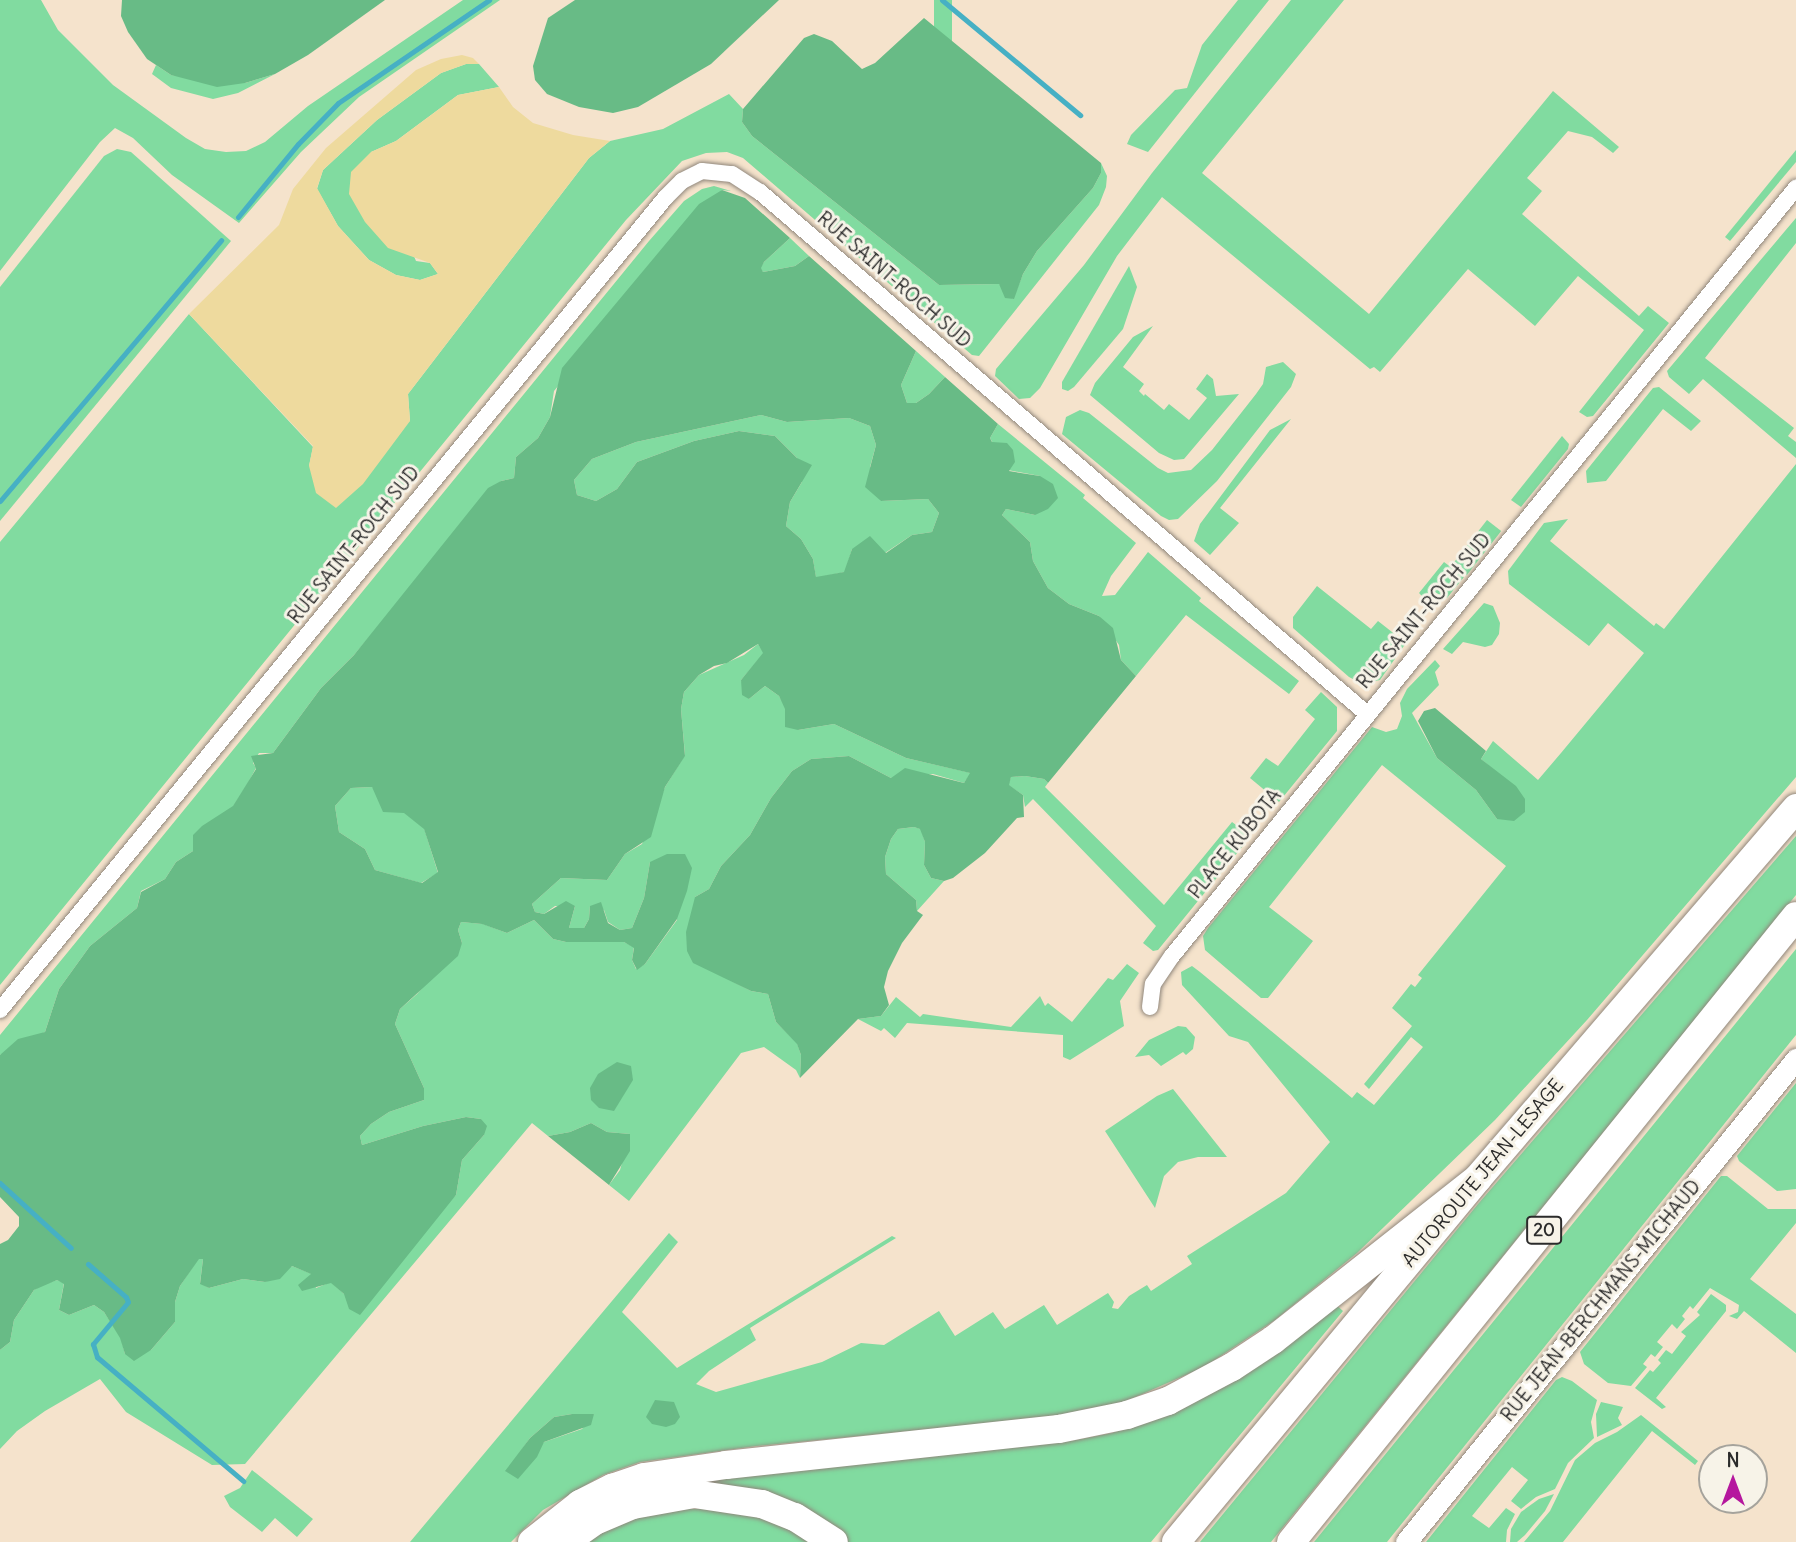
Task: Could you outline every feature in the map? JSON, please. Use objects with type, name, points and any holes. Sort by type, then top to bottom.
[{"type":"highway","name":"AUTOROUTE JEAN-LESAGE","points":[[1176,1542],[1478,1178],[1796,808]]},
{"type":"highway","name":"20","points":[[1291,1542],[1796,916]]},
{"type":"highway","points":[[533,1542],[580,1504],[612,1488],[644,1477],[726,1465],[1059,1429],[1117,1418],[1168,1401],[1232,1367],[1273,1340],[1478,1178]]},
{"type":"highway","points":[[565,1542],[597,1520],[633,1505],[694,1494],[762,1504],[795,1517],[834,1542]]},
{"type":"street","name":"RUE SAINT-ROCH SUD","points":[[0,1010],[665,198],[682,181],[702,171],[732,174],[761,192],[1366,713],[1468,593],[1796,188]]},
{"type":"street","name":"PLACE KUBOTA","points":[[1150,1007],[1151,991],[1158,974],[1366,713]]},
{"type":"street","name":"RUE JEAN-BERCHMANS-MICHAUD","points":[[1406,1542],[1796,1059]]},
{"type":"green space","points":[[0,0],[41,0],[58,30],[113,85],[186,138],[205,149],[226,152],[246,151],[265,142],[308,106],[463,0],[500,0],[359,97],[301,152],[239,223],[172,175],[133,138],[115,128],[100,142],[0,271]]},
{"type":"green space","points":[[122,0],[385,0],[308,55],[275,74],[245,83],[217,87],[171,75],[147,59],[128,32],[121,16]]},
{"type":"green space","points":[[575,0],[779,0],[711,64],[638,107],[613,113],[579,107],[547,94],[535,80],[533,66],[548,18]]},
{"type":"green space","points":[[934,0],[952,0],[952,192],[934,192]]},
{"type":"green space","points":[[1238,0],[1269,0],[1148,152],[1127,144],[1131,135],[1175,90],[1187,88],[1202,45]]},
{"type":"green space","points":[[1291,0],[1344,0],[1202,173],[1369,314],[1553,91],[1619,147],[1613,153],[1592,137],[1568,131],[1527,178],[1542,191],[1522,214],[1639,316],[1648,306],[1669,323],[1593,416],[1587,417],[1579,412],[1644,330],[1578,276],[1535,326],[1468,269],[1380,372],[1374,367],[1370,369],[1162,197],[1117,256],[1040,388],[1030,398],[1019,399],[995,376],[996,369],[1084,265],[1152,173]]},
{"type":"green space","points":[[924,18],[1101,163],[1101,173],[1093,188],[1037,251],[1023,274],[1014,299],[1005,298],[999,284],[939,285],[752,136],[742,122],[743,109],[804,38],[814,34],[832,41],[862,69],[875,63]]},
{"type":"green space","points":[[466,64],[479,64],[499,87],[458,95],[396,141],[371,152],[416,261],[430,263],[438,274],[420,280],[396,275],[369,260],[338,226],[317,189],[323,170],[377,120],[441,73]]},
{"type":"green space","points":[[156,65],[171,75],[245,83],[275,74],[238,93],[213,99],[171,88],[152,74]]},
{"type":"green space","points":[[729,94],[743,109],[742,122],[752,136],[939,285],[999,284],[1013,299],[1023,274],[1037,251],[1093,188],[1101,173],[1101,163],[1107,176],[1106,187],[1099,205],[979,356],[972,355],[743,158],[727,152],[706,153],[682,161],[626,220],[0,985],[0,542],[189,314],[313,447],[309,466],[410,421],[408,394],[589,158],[610,141],[663,129]]},
{"type":"green space","points":[[117,149],[131,152],[231,241],[0,521],[0,287],[104,156]]},
{"type":"green space","points":[[1796,150],[1796,162],[1730,241],[1725,237]]},
{"type":"green space","points":[[714,186],[731,191],[722,190],[554,391],[550,417],[538,438],[516,457],[514,478],[501,481],[354,655],[321,688],[273,753],[259,753],[253,763],[256,768],[233,807],[219,816],[193,851],[176,862],[165,879],[141,891],[137,908],[90,946],[59,989],[45,1032],[0,1055],[0,1035],[649,241],[684,201],[702,189]]},
{"type":"green space","points":[[722,190],[745,198],[790,238],[764,262],[761,268],[763,272],[795,266],[809,256],[916,351],[901,385],[907,403],[916,403],[945,377],[998,424],[990,438],[992,442],[1007,443],[1013,450],[1015,462],[1009,471],[1040,476],[1053,484],[1058,498],[1048,509],[1035,515],[1006,509],[1002,515],[1030,542],[1033,561],[1048,588],[1069,604],[1099,616],[1113,628],[1121,660],[1136,676],[1048,783],[1044,779],[1011,777],[1009,785],[1023,795],[1024,817],[1017,818],[985,853],[953,878],[944,881],[931,878],[924,865],[925,842],[920,829],[898,829],[891,839],[885,857],[886,874],[916,900],[917,911],[923,915],[902,943],[888,971],[884,987],[889,1005],[881,1016],[858,1019],[800,1078],[801,1055],[797,1044],[776,1022],[768,994],[751,991],[693,963],[687,951],[686,932],[695,897],[709,889],[721,866],[750,835],[771,798],[792,771],[811,759],[849,756],[891,778],[905,768],[964,783],[970,773],[906,758],[834,724],[798,730],[785,727],[785,709],[779,696],[765,686],[749,699],[742,695],[741,680],[763,653],[758,644],[727,663],[714,666],[699,675],[684,692],[681,709],[685,756],[665,787],[651,837],[625,854],[607,880],[561,878],[532,904],[535,912],[544,914],[566,901],[575,906],[569,928],[584,928],[589,919],[590,906],[601,902],[608,923],[620,930],[632,928],[644,898],[650,862],[667,854],[685,854],[692,868],[677,919],[645,964],[637,970],[632,960],[634,948],[624,942],[566,942],[553,939],[534,920],[507,933],[482,924],[461,922],[458,930],[462,943],[458,956],[400,1009],[395,1024],[424,1088],[424,1100],[389,1112],[371,1124],[360,1136],[362,1145],[423,1126],[466,1117],[481,1119],[487,1126],[484,1135],[462,1160],[456,1195],[360,1315],[349,1309],[344,1294],[331,1283],[302,1291],[298,1285],[311,1274],[292,1266],[280,1279],[265,1282],[243,1279],[209,1288],[200,1284],[203,1259],[199,1259],[180,1286],[175,1302],[175,1322],[151,1350],[134,1361],[125,1354],[120,1338],[104,1312],[94,1305],[69,1315],[59,1310],[64,1284],[57,1280],[34,1290],[14,1320],[10,1342],[0,1350],[0,1244],[8,1240],[19,1226],[19,1217],[0,1197],[0,1055],[18,1039],[45,1032],[59,989],[90,946],[137,908],[141,892],[165,879],[176,862],[193,851],[193,835],[202,826],[233,806],[256,769],[251,756],[273,753],[321,688],[354,655],[488,488],[514,478],[516,457],[538,438],[550,417],[562,368],[699,204]],"holes":[[[761,415],[787,422],[849,418],[870,426],[876,445],[865,487],[881,501],[928,499],[939,513],[932,532],[912,535],[886,553],[870,536],[852,549],[844,572],[816,577],[813,559],[801,539],[786,526],[790,502],[812,465],[797,458],[775,436],[739,431],[694,441],[637,462],[617,489],[596,501],[577,495],[574,480],[592,459],[636,442]],[[372,787],[383,812],[404,813],[424,829],[438,872],[422,883],[375,870],[365,849],[339,832],[335,806],[351,788]]]},
{"type":"green space","points":[[1796,218],[1796,243],[1705,358],[1794,428],[1788,436],[1796,442],[1796,458],[1703,379],[1689,394],[1669,377],[1667,371]]},
{"type":"green space","points":[[790,238],[809,256],[795,266],[763,272],[760,268],[764,262]]},
{"type":"green space","points":[[1129,266],[1137,287],[1123,329],[1074,387],[1068,391],[1062,389],[1062,382]]},
{"type":"green space","points":[[1153,326],[1123,367],[1144,384],[1139,391],[1144,396],[1145,394],[1164,410],[1169,404],[1189,420],[1207,398],[1196,389],[1207,374],[1213,379],[1216,396],[1239,394],[1184,459],[1174,460],[1159,453],[1090,395],[1095,383],[1133,337]]},
{"type":"green space","points":[[916,351],[945,377],[916,403],[907,403],[901,385]]},
{"type":"green space","points":[[1283,362],[1296,374],[1291,387],[1217,481],[1178,519],[1169,520],[1161,516],[1062,434],[1066,417],[1080,410],[1089,413],[1158,468],[1168,473],[1191,470],[1212,450],[1256,394],[1263,384],[1266,367]]},
{"type":"green space","points":[[1659,387],[1701,421],[1691,431],[1663,409],[1606,481],[1587,483],[1586,471],[1653,388]]},
{"type":"green space","points":[[761,415],[787,422],[849,418],[870,426],[876,445],[870,467],[881,501],[928,499],[939,513],[932,532],[912,535],[885,553],[852,549],[845,572],[816,578],[813,559],[801,539],[786,526],[790,502],[802,482],[797,458],[775,436],[739,431],[694,441],[637,462],[617,489],[596,501],[577,495],[574,480],[592,459],[636,442]]},
{"type":"green space","points":[[1291,419],[1220,508],[1239,523],[1210,555],[1194,541],[1200,524],[1270,430]]},
{"type":"green space","points":[[998,424],[1085,495],[1083,498],[1136,543],[1111,576],[1102,596],[1115,595],[1148,552],[1201,598],[1199,601],[1299,681],[1289,694],[1186,615],[1136,676],[1121,660],[1119,645],[1099,616],[1069,604],[1048,588],[1033,561],[1030,542],[1002,515],[1006,509],[1035,515],[1040,476],[1008,470],[990,438]]},
{"type":"green space","points":[[1562,436],[1569,444],[1568,449],[1521,507],[1511,500]]},
{"type":"green space","points":[[1796,464],[1796,777],[1587,1020],[1495,1120],[1357,1253],[1275,1320],[1204,1367],[1124,1402],[1084,1414],[756,1446],[640,1462],[603,1475],[543,1510],[511,1542],[410,1542],[669,1233],[678,1242],[622,1312],[677,1368],[892,1236],[896,1238],[750,1328],[756,1340],[709,1371],[696,1384],[716,1392],[822,1362],[861,1343],[884,1345],[939,1311],[955,1336],[993,1312],[1005,1329],[1044,1305],[1057,1325],[1108,1293],[1114,1302],[1112,1308],[1118,1309],[1129,1296],[1147,1285],[1151,1291],[1192,1264],[1187,1256],[1286,1193],[1330,1142],[1248,1042],[1229,1036],[1182,985],[1181,972],[1192,966],[1352,1098],[1357,1092],[1374,1105],[1423,1047],[1411,1037],[1369,1089],[1364,1084],[1412,1026],[1392,1008],[1411,984],[1415,987],[1422,978],[1418,975],[1506,866],[1382,765],[1269,907],[1313,941],[1268,998],[1261,998],[1205,950],[1203,936],[1208,928],[1372,727],[1386,732],[1397,729],[1402,716],[1400,703],[1407,689],[1435,660],[1440,666],[1435,672],[1439,685],[1412,713],[1437,758],[1476,790],[1497,819],[1494,770],[1481,759],[1493,741],[1538,780],[1644,653],[1608,623],[1589,646],[1509,584],[1508,571],[1544,523],[1568,519],[1550,541],[1654,626],[1656,623],[1664,629]],"holes":[[[594,1414],[582,1429],[544,1442],[506,1472],[530,1438],[554,1417]]]},
{"type":"green space","points":[[1487,520],[1501,531],[1467,575],[1453,564]]},
{"type":"green space","points":[[1444,562],[1464,577],[1447,598],[1434,592],[1425,599],[1419,593]]},
{"type":"green space","points":[[1317,586],[1371,629],[1378,621],[1406,643],[1380,680],[1363,684],[1349,677],[1293,628],[1293,617]]},
{"type":"green space","points":[[1484,603],[1493,606],[1500,623],[1499,634],[1492,645],[1485,647],[1463,642],[1452,654],[1443,649]]},
{"type":"green space","points":[[758,644],[764,653],[741,680],[749,699],[765,686],[779,696],[798,730],[834,724],[906,758],[971,773],[964,783],[933,774],[891,778],[849,756],[811,759],[792,771],[771,798],[750,835],[721,866],[709,889],[695,897],[714,972],[751,991],[768,994],[776,1022],[797,1043],[801,1055],[800,1078],[796,1070],[764,1047],[741,1053],[629,1201],[609,1185],[620,1170],[630,1134],[607,1132],[591,1123],[570,1132],[548,1136],[532,1123],[245,1464],[212,1465],[126,1412],[100,1379],[45,1411],[17,1431],[0,1449],[0,1350],[10,1342],[14,1320],[34,1290],[42,1285],[57,1280],[64,1283],[59,1310],[69,1315],[94,1305],[104,1312],[121,1338],[125,1354],[151,1350],[175,1322],[175,1302],[180,1286],[198,1259],[203,1259],[200,1283],[209,1288],[243,1279],[265,1282],[292,1266],[312,1274],[316,1288],[331,1282],[344,1294],[456,1195],[462,1160],[484,1135],[481,1119],[466,1117],[423,1126],[362,1145],[360,1136],[371,1124],[389,1112],[424,1100],[424,1088],[395,1024],[400,1009],[417,994],[462,943],[458,930],[461,922],[483,924],[507,933],[534,920],[553,939],[566,942],[624,942],[634,947],[632,960],[636,969],[645,964],[677,920],[650,862],[644,898],[632,928],[620,930],[608,922],[604,910],[590,906],[589,919],[584,928],[569,928],[575,906],[555,906],[544,914],[535,912],[532,904],[561,878],[607,880],[625,854],[642,844],[665,787],[685,755],[681,709],[684,692],[699,675],[744,655]]},
{"type":"green space","points":[[1321,692],[1337,707],[1337,731],[1279,802],[1250,778],[1266,758],[1278,766],[1315,719],[1305,710]]},
{"type":"green space","points":[[1435,708],[1486,751],[1481,759],[1516,786],[1525,799],[1525,812],[1514,821],[1497,819],[1476,790],[1437,758],[1418,721],[1424,711]]},
{"type":"green space","points":[[1011,777],[1044,779],[1048,783],[1045,787],[1164,905],[1232,822],[1251,836],[1158,950],[1153,951],[1143,943],[1156,926],[1033,799],[1025,807],[1023,795],[1008,785]]},
{"type":"green space","points":[[372,787],[424,828],[438,873],[421,883],[375,870],[365,849],[339,832],[335,806],[351,788]]},
{"type":"green space","points":[[898,829],[921,829],[925,842],[924,865],[931,878],[944,881],[917,911],[916,900],[886,874],[885,857],[891,839]]},
{"type":"green space","points":[[1796,836],[1796,895],[1271,1542],[1200,1542],[1478,1204]]},
{"type":"green space","points":[[1796,949],[1796,1035],[1387,1542],[1314,1542]]},
{"type":"green space","points":[[1127,964],[1139,973],[1120,1001],[1124,1026],[1070,1060],[1063,1057],[1063,1035],[907,1023],[895,1038],[884,1028],[881,1031],[858,1019],[881,1016],[896,997],[920,1017],[923,1014],[1011,1027],[1040,996],[1045,1006],[1048,1003],[1072,1022],[1108,978],[1113,980]]},
{"type":"green space","points":[[1178,1026],[1186,1027],[1195,1037],[1193,1049],[1186,1055],[1183,1052],[1161,1066],[1149,1055],[1135,1057],[1149,1040]]},
{"type":"green space","points":[[617,1062],[631,1066],[633,1080],[614,1111],[599,1108],[591,1100],[590,1088],[598,1074]]},
{"type":"green space","points":[[1796,1083],[1796,1189],[1777,1191],[1739,1161],[1737,1156]]},
{"type":"green space","points":[[1173,1089],[1227,1157],[1198,1157],[1178,1162],[1164,1176],[1155,1208],[1105,1131],[1157,1096]]},
{"type":"green space","points":[[591,1123],[607,1132],[630,1134],[630,1151],[609,1185],[548,1136],[570,1132]]},
{"type":"green space","points":[[1721,1176],[1727,1176],[1768,1209],[1796,1209],[1796,1223],[1750,1279],[1796,1314],[1796,1353],[1744,1311],[1737,1319],[1729,1316],[1738,1312],[1739,1305],[1710,1288],[1693,1309],[1690,1306],[1677,1329],[1672,1324],[1657,1342],[1663,1347],[1655,1357],[1651,1354],[1643,1364],[1647,1367],[1631,1386],[1608,1383],[1584,1364],[1580,1352]]},
{"type":"green space","points":[[1711,1294],[1726,1305],[1726,1311],[1656,1398],[1666,1407],[1662,1409],[1635,1388],[1650,1370],[1653,1372],[1661,1363],[1658,1360],[1666,1350],[1672,1354],[1686,1336],[1681,1332],[1700,1315],[1697,1312]]},
{"type":"green space","points":[[1333,1302],[1343,1311],[1151,1542],[848,1542],[832,1528],[761,1492],[649,1484],[1076,1440],[1112,1433],[1149,1420]]},
{"type":"green space","points":[[1562,1377],[1572,1381],[1597,1400],[1591,1422],[1594,1438],[1568,1463],[1555,1489],[1536,1497],[1521,1509],[1511,1501],[1528,1480],[1512,1467],[1472,1516],[1489,1528],[1506,1508],[1515,1514],[1507,1530],[1506,1542],[1426,1542],[1556,1380]]},
{"type":"green space","points":[[655,1400],[674,1402],[680,1417],[675,1424],[666,1427],[652,1424],[646,1417]]},
{"type":"green space","points":[[1601,1402],[1623,1407],[1618,1418],[1622,1425],[1597,1437],[1596,1414]]},
{"type":"green space","points":[[594,1414],[591,1425],[544,1442],[537,1457],[518,1479],[505,1471],[530,1438],[554,1417]]},
{"type":"green space","points":[[1641,1415],[1698,1461],[1695,1465],[1652,1431],[1563,1542],[1524,1542],[1550,1511],[1575,1460],[1595,1443]]},
{"type":"green space","points":[[252,1470],[313,1519],[297,1537],[275,1518],[262,1532],[230,1507],[224,1496],[240,1488]]},
{"type":"green space","points":[[1554,1494],[1545,1511],[1525,1535],[1517,1542],[1510,1542],[1511,1529],[1521,1512],[1539,1499]]},
{"type":"green space","points":[[681,1509],[717,1509],[757,1516],[792,1529],[811,1542],[587,1542],[605,1530],[644,1514]]},
{"type":"sand","points":[[462,55],[473,58],[479,64],[466,64],[441,73],[377,120],[323,170],[317,188],[338,226],[369,260],[396,275],[420,280],[438,274],[430,263],[388,248],[365,222],[349,194],[351,172],[371,152],[396,141],[458,95],[499,87],[513,107],[533,123],[573,135],[610,141],[589,158],[408,394],[410,421],[363,484],[336,508],[316,493],[309,466],[313,446],[189,314],[279,225],[293,189],[326,148],[416,70],[441,59]]},
{"type":"waterway","points":[[238,217],[298,144],[338,103],[489,0]]},
{"type":"waterway","points":[[942,0],[1080,115]]},
{"type":"waterway","points":[[0,501],[221,240]]},
{"type":"waterway","points":[[0,1183],[71,1248]]},
{"type":"waterway","points":[[88,1264],[126,1297],[128,1302],[93,1344],[97,1357],[243,1481]]}]
